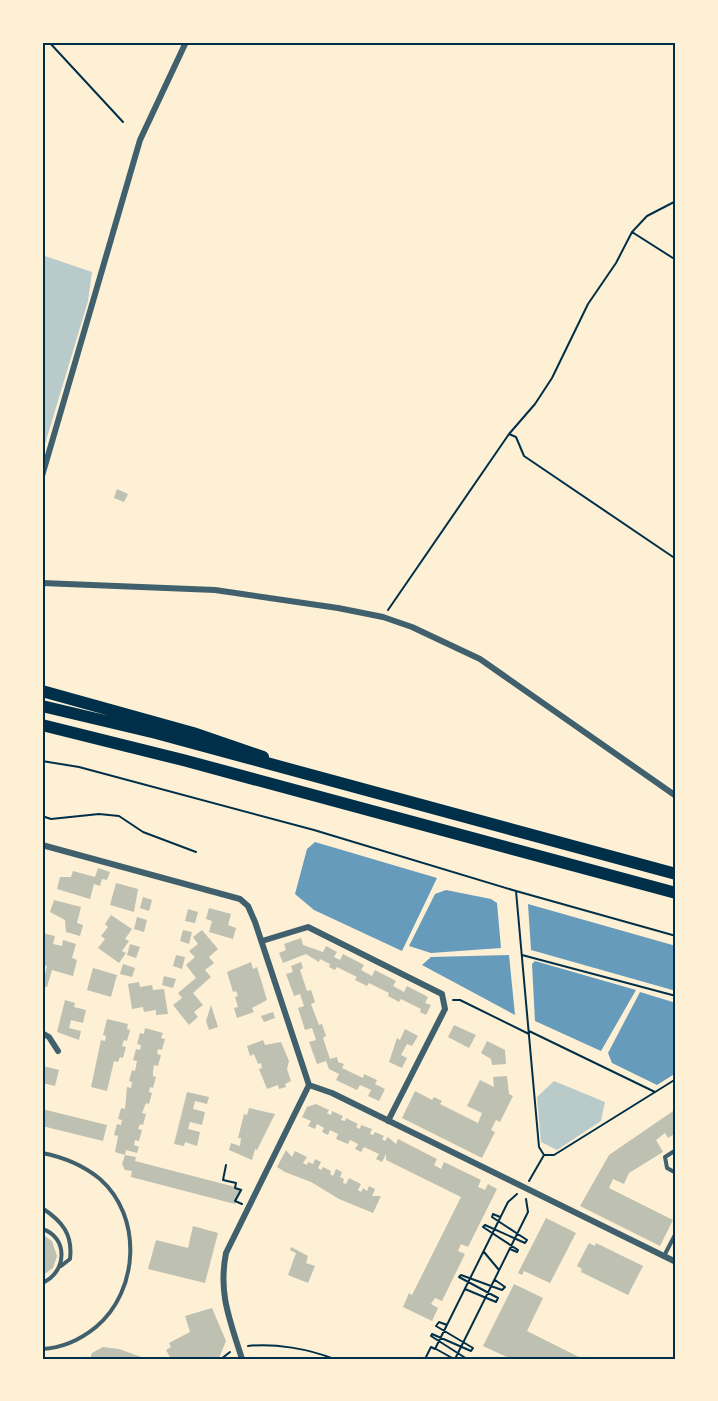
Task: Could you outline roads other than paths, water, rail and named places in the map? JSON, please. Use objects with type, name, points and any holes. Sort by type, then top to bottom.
[{"type":"highway","points":[[42,691],[249,750],[294,771]]},
{"type":"highway","points":[[42,706],[676,874]]},
{"type":"highway","points":[[42,725],[193,763],[676,893]]},
{"type":"street","points":[[42,476],[140,140],[186,42]]},
{"type":"street","points":[[42,583],[215,590],[383,617],[447,641],[480,659],[676,796]]},
{"type":"street","points":[[42,845],[240,899],[248,906],[262,941],[309,1085],[226,1253],[222,1274],[223,1300],[242,1359]]},
{"type":"street","points":[[262,941],[308,927],[438,990],[445,1000],[445,1009],[388,1121]]},
{"type":"street","points":[[42,1033],[49,1037],[58,1052]]},
{"type":"street","points":[[309,1085],[525,1187],[676,1262]]},
{"type":"lane","points":[[676,1150],[665,1157],[667,1168],[676,1173]]},
{"type":"lane","points":[[42,1153],[79,1164],[101,1180],[116,1199],[126,1219],[130,1237],[130,1267],[116,1305],[102,1322],[85,1336],[67,1346],[42,1349]]},
{"type":"lane","points":[[42,1208],[60,1221],[68,1233],[72,1246],[70,1259],[60,1266]]},
{"type":"lane","points":[[42,1229],[50,1232],[61,1248],[57,1275],[42,1283]]},
{"type":"lane","points":[[664,1256],[675,1236]]},
{"type":"water","points":[[315,842],[437,878],[402,951],[314,910],[295,894],[307,849]]},
{"type":"water","points":[[446,890],[491,899],[497,903],[501,948],[431,953],[409,946],[435,894]]},
{"type":"water","points":[[528,904],[676,946],[676,991],[531,950]]},
{"type":"water","points":[[509,955],[515,1015],[422,965],[431,957]]},
{"type":"water","points":[[535,961],[636,990],[601,1051],[535,1021],[532,964]]},
{"type":"water","points":[[640,992],[676,1003],[676,1073],[657,1085],[612,1063],[608,1053]]}]
